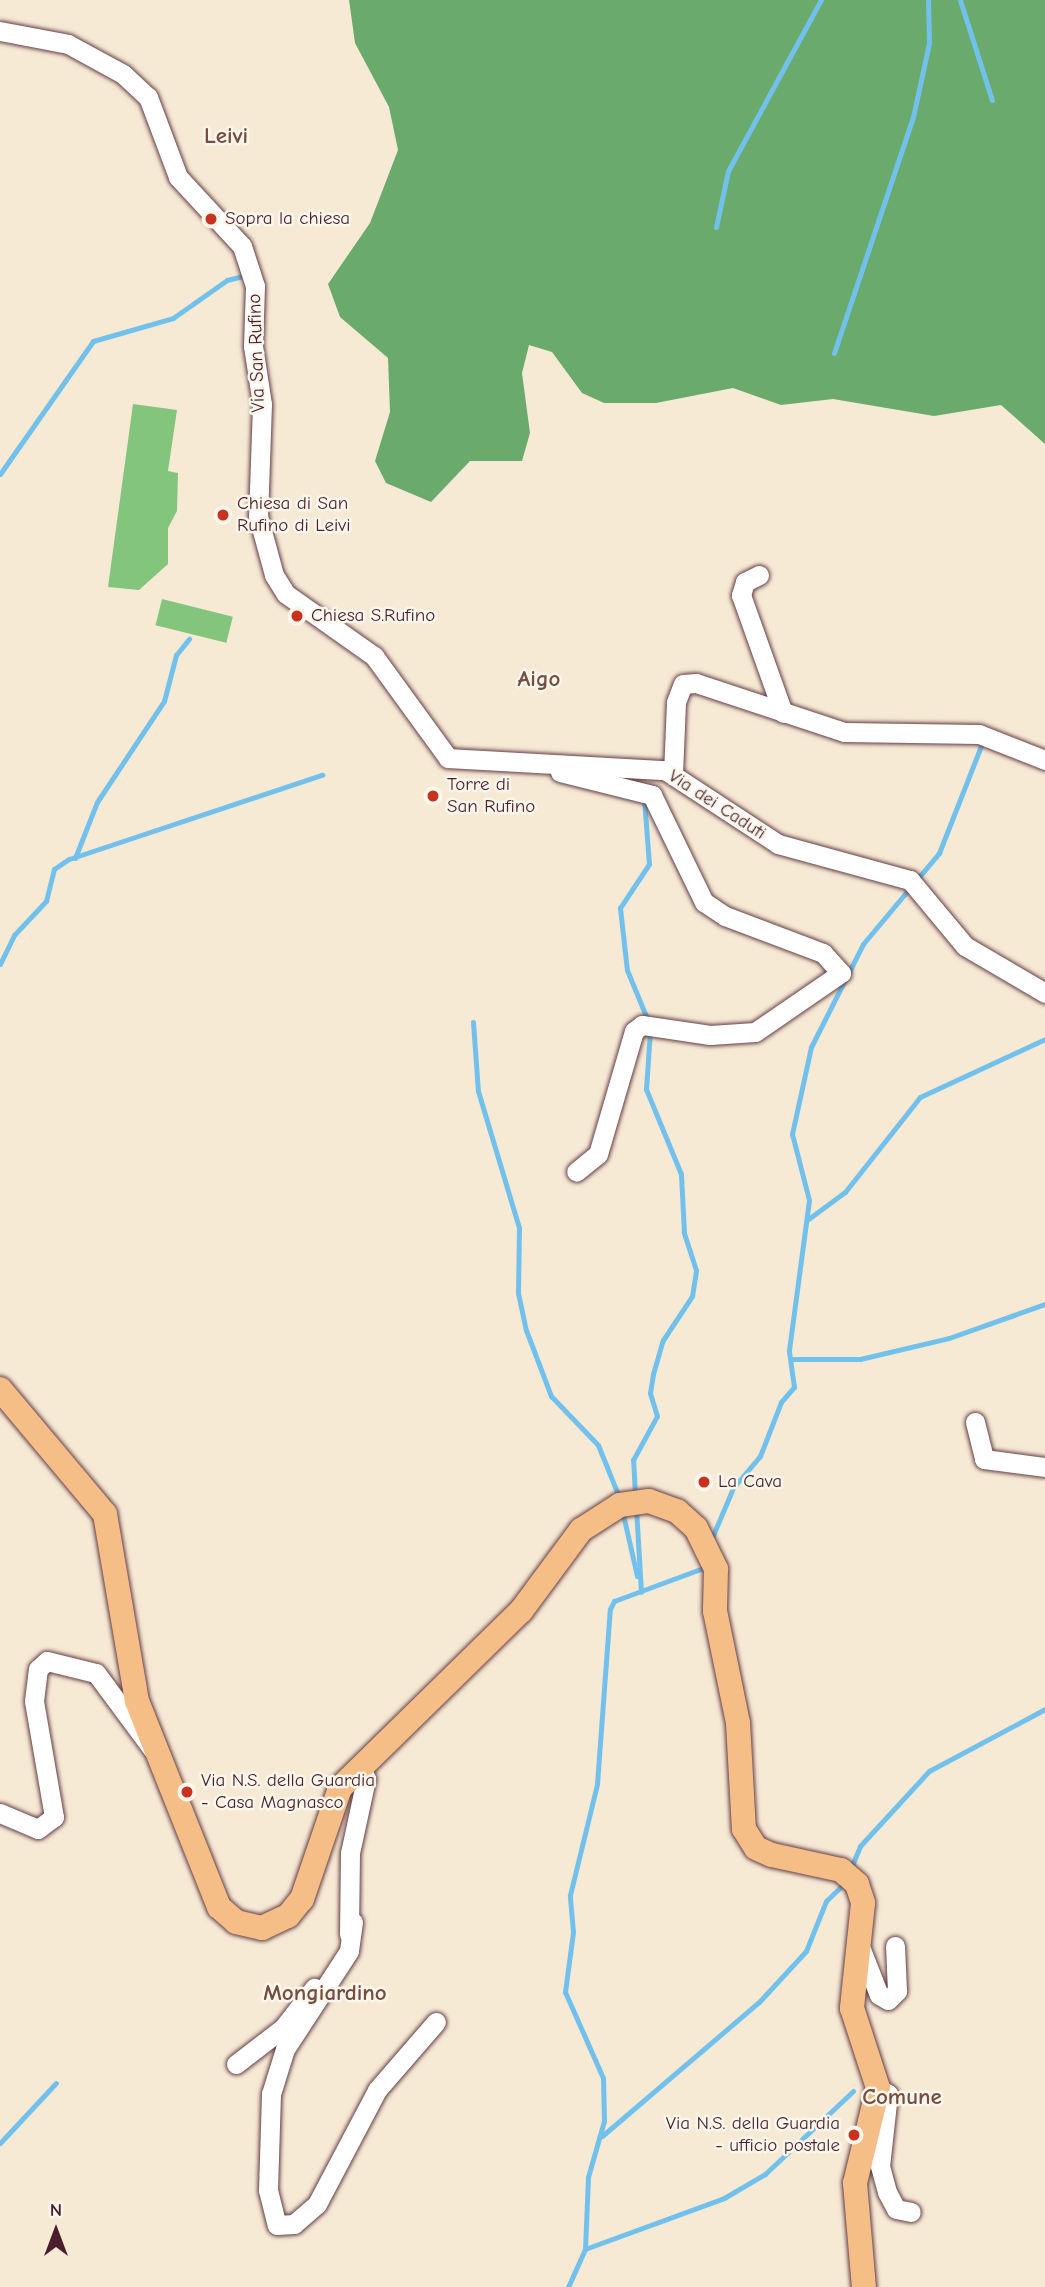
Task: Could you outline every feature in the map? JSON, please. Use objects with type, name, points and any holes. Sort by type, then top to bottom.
[{"type":"main road","points":[[0,1389],[105,1514],[137,1701],[219,1907],[236,1922],[262,1927],[288,1916],[302,1899],[329,1812],[361,1767],[521,1611],[598,1515],[634,1502],[662,1504],[696,1528],[713,1556],[717,1631],[738,1723],[744,1829],[756,1848],[825,1863],[857,1884],[863,1903],[852,2008],[878,2088],[855,2183],[863,2287]]},
{"type":"street","name":"Via San Rufino","points":[[0,31],[68,44],[123,74],[148,97],[178,177],[233,235],[252,266],[262,404],[258,516],[274,575],[286,594],[374,656],[448,758],[464,763]]},
{"type":"street","points":[[759,575],[745,582],[741,595],[783,713]]},
{"type":"street","points":[[673,774],[683,684],[696,683],[844,732],[1002,737],[1045,760]]},
{"type":"street","name":"Via dei Caduti","points":[[464,763],[557,765],[673,774],[778,844],[898,873],[920,886],[965,946],[1045,993]]},
{"type":"street","points":[[557,765],[570,776],[652,795],[704,902],[823,953],[841,973],[839,980],[798,999],[755,1032],[710,1035],[642,1025],[634,1031],[598,1154],[576,1172]]},
{"type":"street","points":[[975,1422],[984,1459],[1045,1467]]},
{"type":"street","points":[[0,1814],[38,1829],[54,1817],[34,1701],[38,1669],[47,1661],[96,1673],[143,1743],[158,1754]]},
{"type":"street","points":[[361,1767],[365,1790],[350,1853],[353,1922],[349,1951],[285,2049],[271,2094],[268,2190],[276,2225],[294,2224],[317,2204],[377,2090],[436,2022]]},
{"type":"street","points":[[236,2064],[292,2018],[345,1945],[353,1922]]},
{"type":"street","points":[[858,1939],[879,1995],[888,2000],[897,1992],[895,1946]]},
{"type":"street","points":[[878,2088],[888,2094],[880,2166],[887,2192],[896,2209],[911,2212]]},
{"type":"green space","points":[[349,0],[1045,0],[1045,444],[1001,405],[934,416],[833,399],[781,405],[733,388],[656,403],[604,403],[582,393],[552,352],[529,345],[522,373],[530,433],[522,461],[470,461],[431,502],[386,483],[375,461],[390,412],[388,358],[340,317],[328,284],[370,223],[398,150],[389,107],[355,43]]},
{"type":"green space","points":[[133,404],[177,410],[168,471],[178,473],[177,511],[168,528],[168,564],[139,590],[108,587]]},
{"type":"green space","points":[[162,599],[233,617],[226,643],[155,625]]},
{"type":"waterway","points":[[716,227],[728,171],[821,0]]},
{"type":"waterway","points":[[834,353],[913,117],[929,43],[928,0]]},
{"type":"waterway","points":[[960,0],[992,100]]},
{"type":"waterway","points":[[0,474],[93,341],[173,318],[227,280],[247,275]]},
{"type":"waterway","points":[[75,858],[97,802],[164,701],[176,655],[189,639]]},
{"type":"waterway","points":[[711,1540],[733,1488],[760,1456],[781,1402],[794,1387],[789,1350],[809,1200],[792,1134],[811,1047],[863,944],[939,853],[983,741]]},
{"type":"waterway","points":[[0,964],[14,935],[46,901],[54,869],[69,859],[322,775]]},
{"type":"waterway","points":[[644,799],[649,864],[620,908],[627,970],[648,1021]]},
{"type":"waterway","points":[[473,1022],[478,1091],[519,1228],[518,1293],[526,1330],[551,1396],[598,1445],[619,1497]]},
{"type":"waterway","points":[[635,1495],[633,1460],[657,1416],[650,1393],[653,1374],[663,1340],[692,1296],[696,1270],[684,1232],[681,1174],[646,1089],[650,1030]]},
{"type":"waterway","points":[[807,1220],[845,1192],[920,1097],[1045,1039]]},
{"type":"waterway","points":[[791,1359],[860,1359],[949,1338],[1045,1304]]},
{"type":"waterway","points":[[636,1508],[641,1592]]},
{"type":"waterway","points":[[622,1510],[637,1576]]},
{"type":"waterway","points":[[568,2287],[585,2249],[588,2177],[604,2121],[603,2078],[565,1992],[573,1932],[570,1895],[597,1784],[610,1609],[614,1601],[706,1567]]},
{"type":"waterway","points":[[850,1870],[860,1846],[929,1771],[1045,1709]]},
{"type":"waterway","points":[[602,2136],[759,2002],[806,1951],[826,1901],[846,1882]]},
{"type":"waterway","points":[[0,2143],[56,2083]]},
{"type":"waterway","points":[[585,2249],[724,2198],[765,2174],[853,2091]]},
{"type":"place","name":"Sopra la chiesa","points":[[211,219]]},
{"type":"place","name":"Chiesa di San Rufino di Leivi","points":[[223,515]]},
{"type":"place","name":"Chiesa S.Rufino","points":[[297,616]]},
{"type":"place","name":"Torre di San Rufino","points":[[433,796]]},
{"type":"place","name":"La Cava","points":[[704,1482]]},
{"type":"place","name":"Via N.S. della Guardia - Casa Magnasco","points":[[187,1792]]},
{"type":"place","name":"Via N.S. della Guardia - ufficio postale","points":[[854,2135]]},
{"type":"district","name":"Leivi","points":[[226,136]]},
{"type":"district","name":"Aigo","points":[[539,679]]},
{"type":"district","name":"Mongiardino","points":[[325,1993]]},
{"type":"district","name":"Comune","points":[[902,2097]]}]
